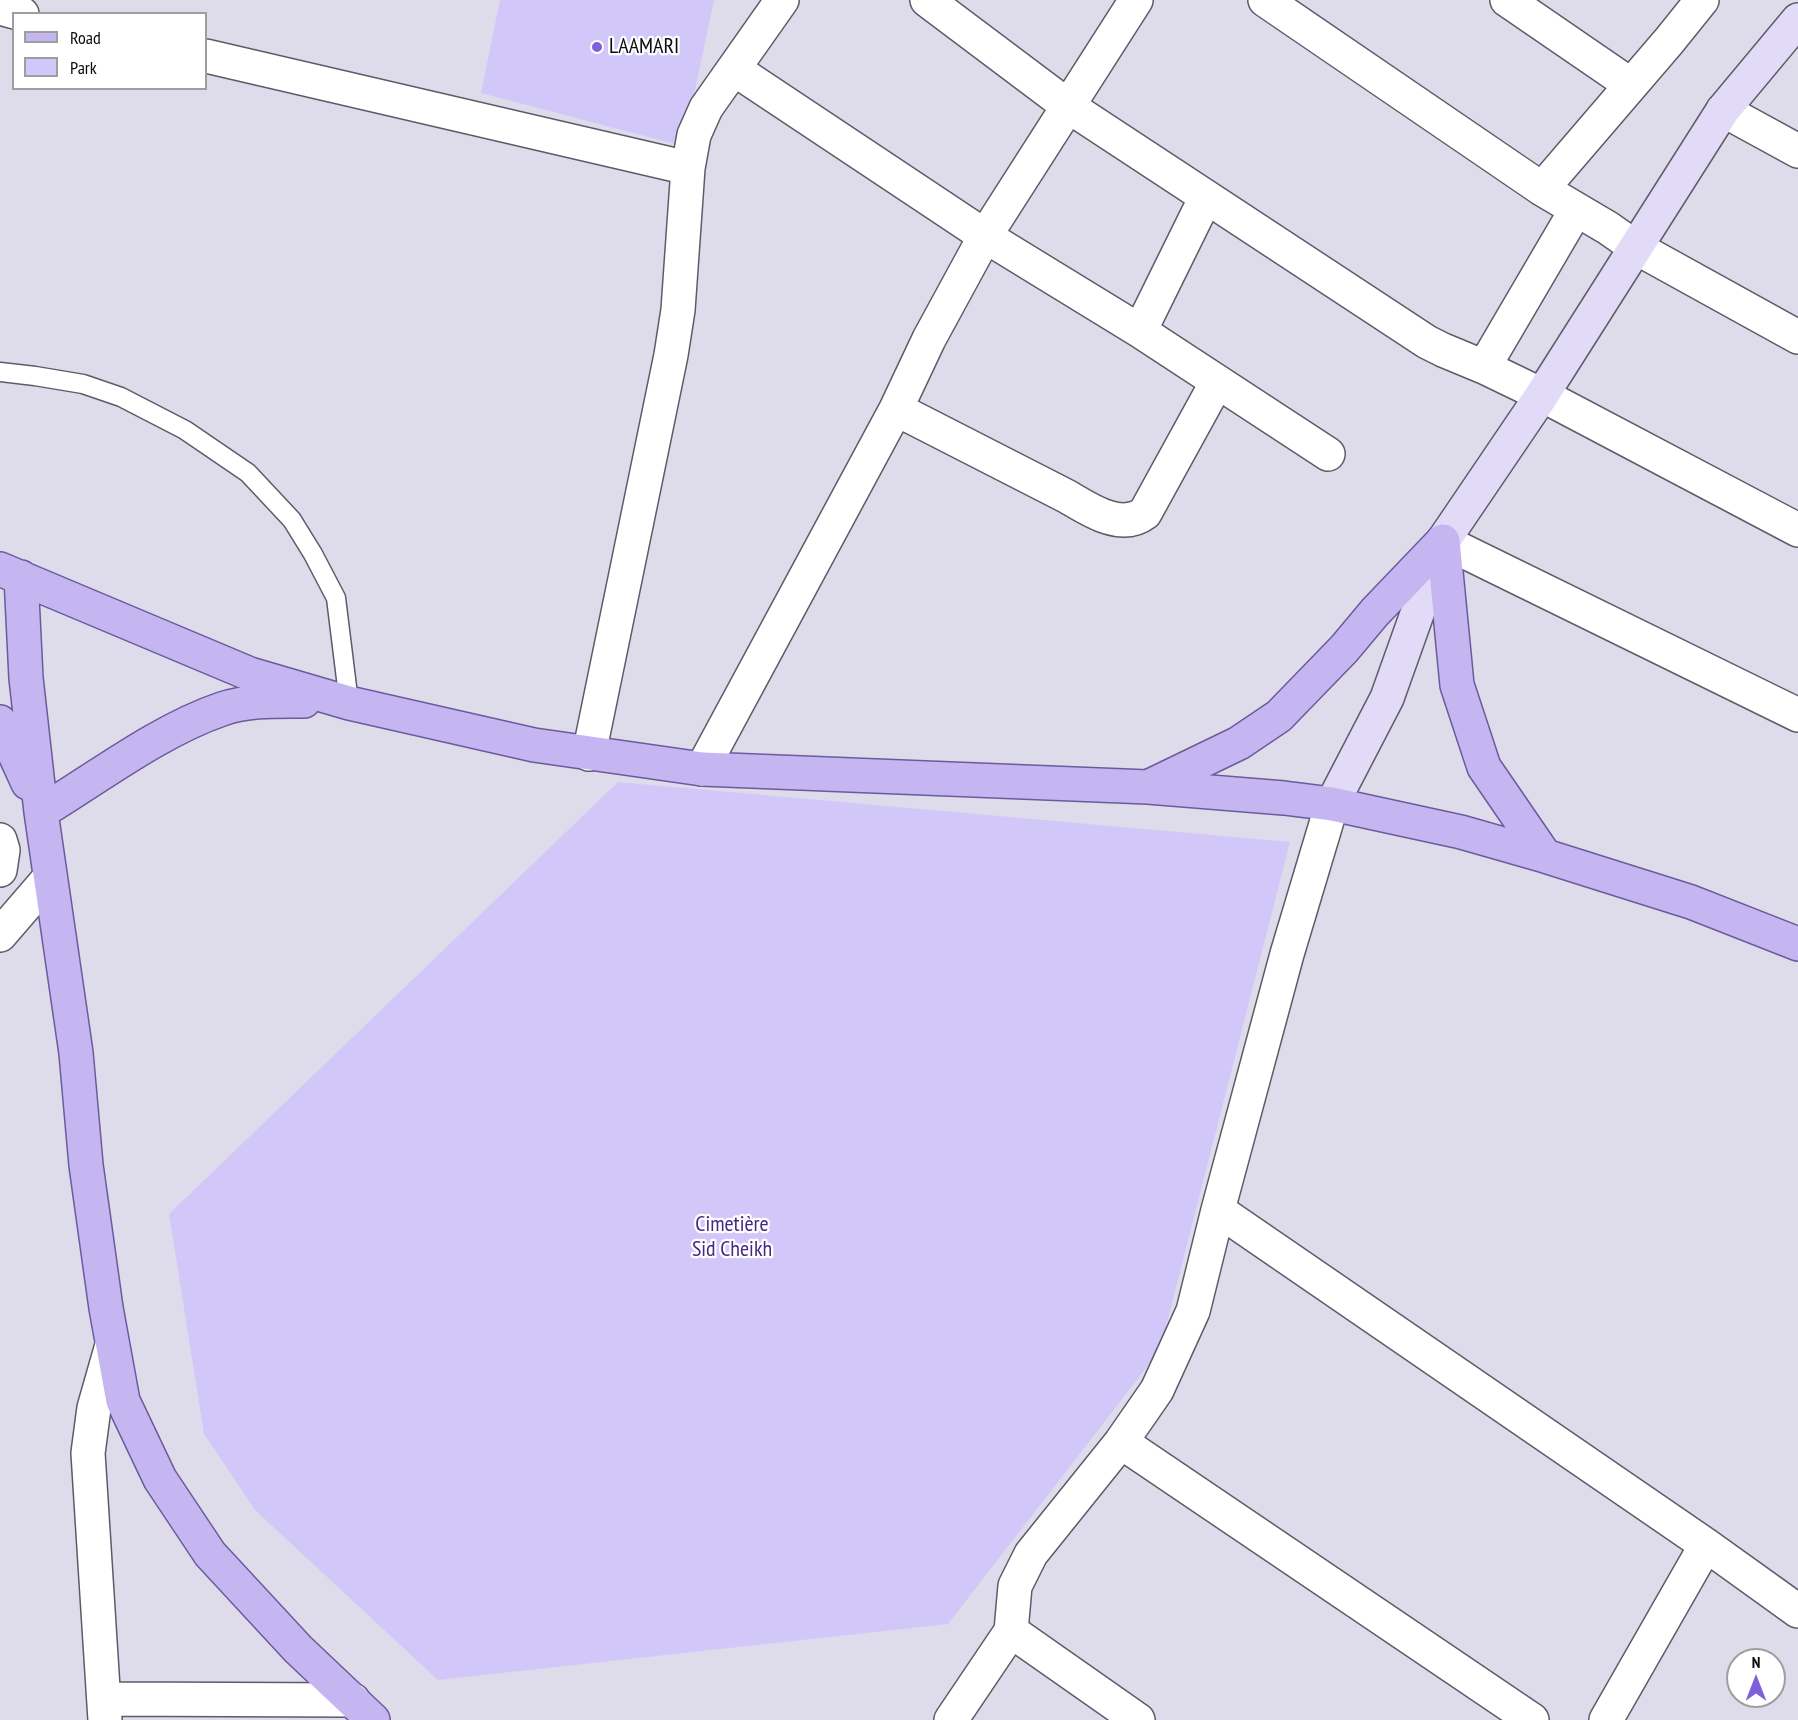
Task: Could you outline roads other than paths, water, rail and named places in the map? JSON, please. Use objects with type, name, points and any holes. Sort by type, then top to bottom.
[{"type":"main road","points":[[1148,787],[1239,743],[1279,716],[1443,541],[1542,395],[1723,111],[1798,20]]},
{"type":"main road","points":[[1332,804],[1387,698],[1443,541]]},
{"type":"main road","points":[[1443,541],[1457,686],[1484,767],[1545,856]]},
{"type":"main road","points":[[11,573],[250,674],[349,703],[534,745],[702,769],[1148,787],[1332,804],[1461,832],[1545,856],[1691,902],[1798,944]]},
{"type":"main road","points":[[11,573],[26,678],[41,812],[76,1053],[86,1164],[112,1345],[123,1401],[160,1479],[210,1554],[298,1649],[363,1710]]},
{"type":"main road","points":[[41,812],[162,736],[222,709],[265,700],[349,703]]},
{"type":"main road","points":[[0,722],[41,812]]},
{"type":"street","points":[[589,754],[671,355],[678,310],[688,168],[693,135],[706,108],[782,0]]},
{"type":"street","points":[[927,0],[1068,106],[1427,342],[1542,395],[1798,530]]},
{"type":"street","points":[[702,769],[896,409],[929,339],[985,236],[1136,0]]},
{"type":"street","points":[[1265,0],[1542,189],[1608,228],[1635,247],[1798,337]]},
{"type":"street","points":[[1507,0],[1631,85]]},
{"type":"street","points":[[1542,189],[1702,0]]},
{"type":"street","points":[[0,8],[15,12]]},
{"type":"street","points":[[207,56],[688,168]]},
{"type":"street","points":[[734,69],[985,236],[1140,331],[1328,454]]},
{"type":"street","points":[[1723,111],[1798,151]]},
{"type":"street","points":[[1140,331],[1206,197]]},
{"type":"street","points":[[1484,367],[1576,210]]},
{"type":"street","points":[[896,409],[1095,513],[1121,521],[1137,519],[1145,513],[1217,382]]},
{"type":"street","points":[[1443,541],[1798,715]]},
{"type":"street","points":[[951,1720],[1011,1631],[1015,1586],[1031,1554],[1121,1442],[1157,1390],[1193,1311],[1287,954],[1332,804]]},
{"type":"street","points":[[0,840],[3,850],[0,870]]},
{"type":"street","points":[[0,935],[50,877]]},
{"type":"street","points":[[1218,1210],[1706,1545],[1798,1611]]},
{"type":"street","points":[[112,1345],[94,1408],[88,1453],[105,1709],[363,1710]]},
{"type":"street","points":[[1121,1442],[1532,1720]]},
{"type":"street","points":[[1606,1720],[1706,1545]]},
{"type":"street","points":[[1011,1631],[1138,1720]]},
{"type":"lane","points":[[0,372],[83,384],[121,397],[185,430],[248,473],[291,520],[336,598],[349,703]]},
{"type":"place","name":"LAAMARI","points":[[597,47]]},
{"type":"park label","name":"Cimetière Sid Cheikh","points":[[732,1238]]}]
